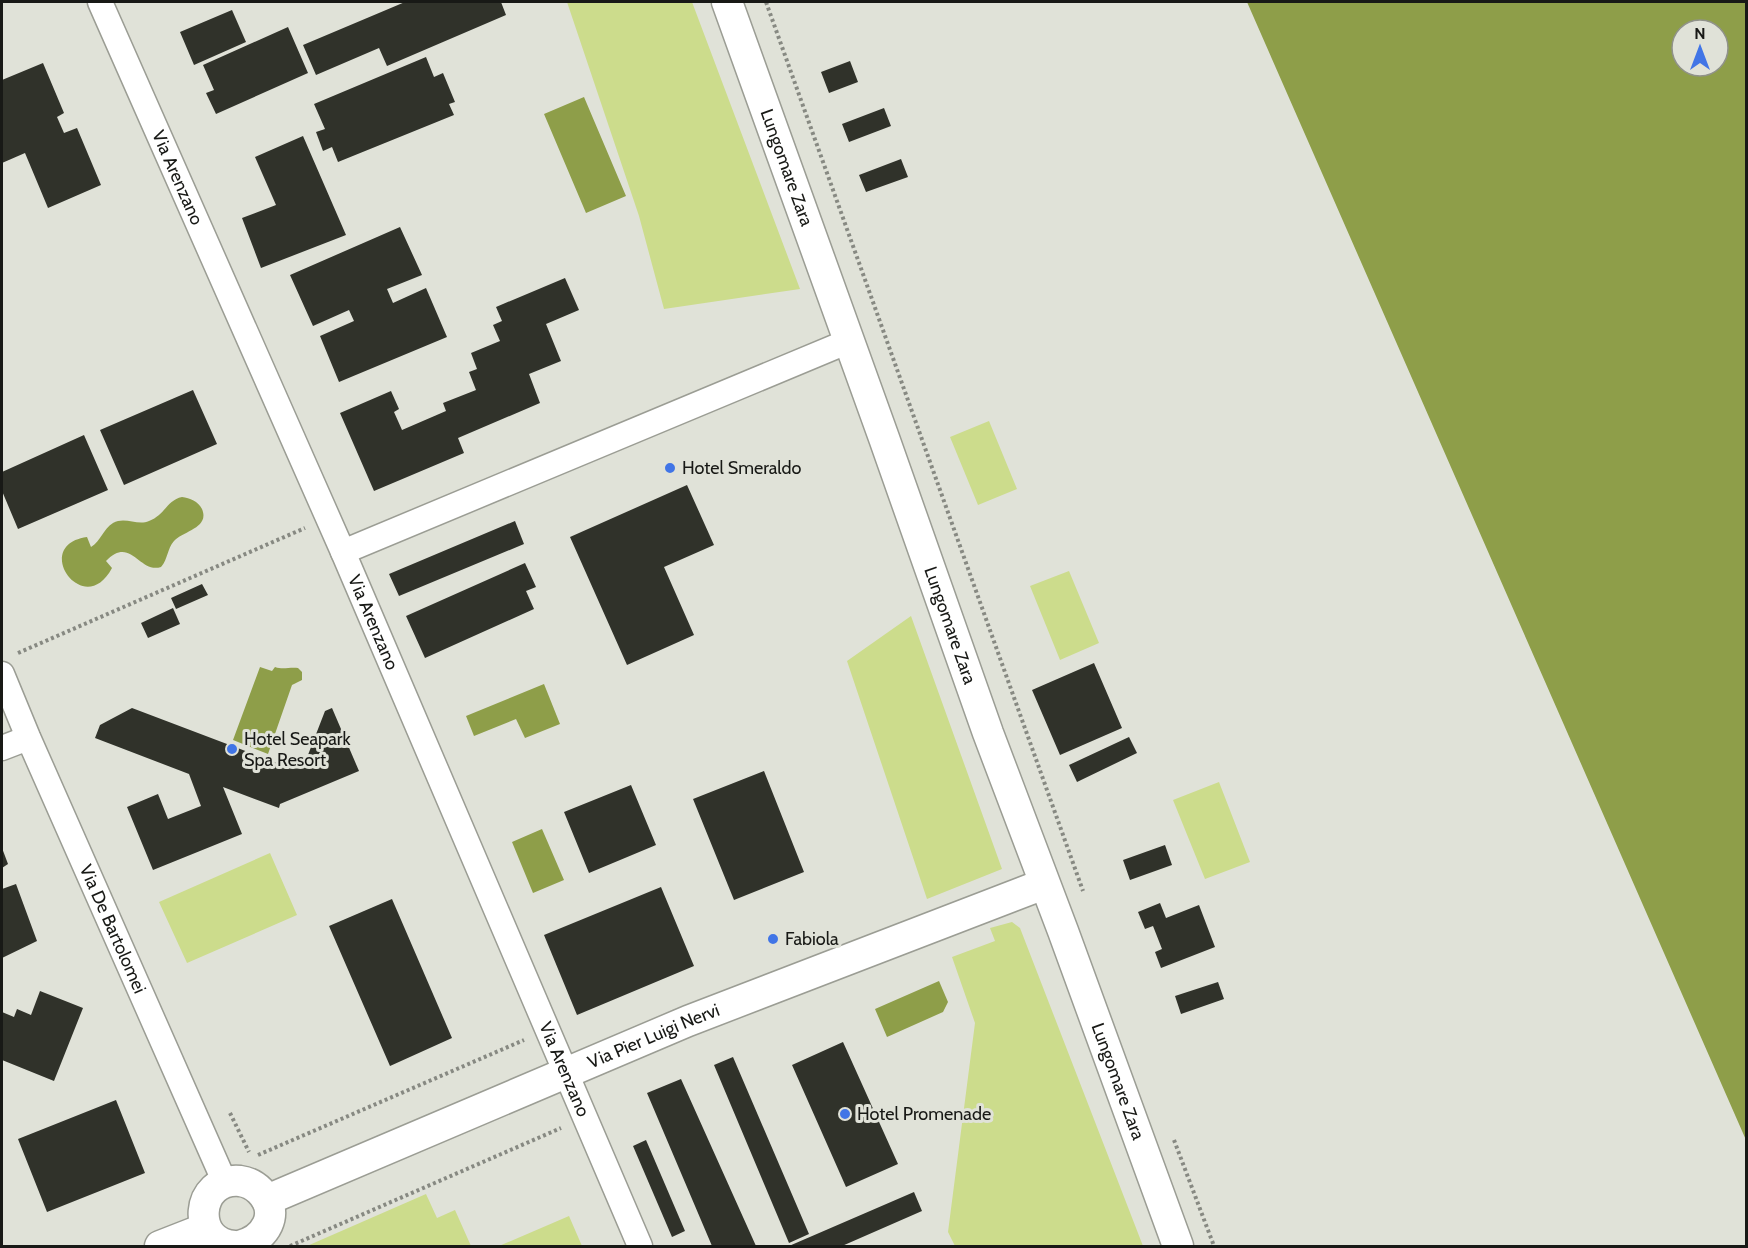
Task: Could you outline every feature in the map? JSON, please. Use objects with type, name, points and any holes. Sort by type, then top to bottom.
[{"type":"street","name":"Via Arenzano","points":[[100,2],[343,552],[640,1246]]},
{"type":"street","name":"Lungomare Zara","points":[[727,2],[988,733],[1178,1246]]},
{"type":"street","points":[[343,552],[849,341]]},
{"type":"street","name":"Via De Bartolomei","points":[[7,664],[28,738],[225,1183]]},
{"type":"street","points":[[2,748],[28,738]]},
{"type":"street","name":"Via Pier Luigi Nervi","points":[[267,1200],[688,1021],[1044,884]]},
{"type":"street","points":[[235,1246],[221,1240],[203,1218],[208,1197],[215,1188],[235,1181],[254,1186],[267,1200],[270,1211],[269,1222],[256,1242]]},
{"type":"street","points":[[160,1246],[221,1240]]},
{"type":"path","name":"Lungomare Zara","points":[[766,2],[1085,897]]},
{"type":"path","points":[[7,664],[328,518]]},
{"type":"path","points":[[230,1113],[248,1151],[256,1156],[530,1038]]},
{"type":"path","points":[[290,1246],[562,1128]]},
{"type":"path","name":"Lungomare Zara","points":[[1172,1135],[1214,1246]]},
{"type":"shaded area","points":[[567,2],[692,2],[800,289],[664,309],[639,216]]},
{"type":"shaded area","points":[[1247,2],[1746,2],[1746,1140]]},
{"type":"shaded area","points":[[584,97],[626,196],[586,213],[544,114]]},
{"type":"shaded area","points":[[989,421],[1017,489],[978,505],[950,437]]},
{"type":"shaded area","points":[[182,497],[194,500],[200,506],[202,521],[174,541],[161,567],[153,568],[129,553],[122,552],[106,561],[112,568],[101,582],[88,587],[77,584],[68,575],[62,564],[63,553],[71,543],[87,537],[91,547],[113,523],[122,520],[149,521],[173,501]]},
{"type":"shaded area","points":[[1069,571],[1099,643],[1060,660],[1030,586]]},
{"type":"shaded area","points":[[911,616],[1002,869],[927,899],[847,661]]},
{"type":"shaded area","points":[[260,667],[272,671],[275,667],[298,668],[302,672],[302,680],[292,685],[268,754],[233,740]]},
{"type":"shaded area","points":[[544,684],[560,724],[525,738],[516,719],[474,736],[466,716]]},
{"type":"shaded area","points":[[1219,782],[1250,862],[1205,879],[1173,800]]},
{"type":"shaded area","points":[[542,829],[564,880],[533,893],[512,842]]},
{"type":"shaded area","points":[[270,853],[297,915],[187,963],[159,902]]},
{"type":"shaded area","points":[[1012,922],[1020,928],[1143,1246],[955,1246],[948,1232],[975,1023],[952,957],[995,941],[990,928]]},
{"type":"shaded area","points":[[939,981],[948,1002],[943,1012],[887,1037],[875,1009]]},
{"type":"shaded area","points":[[426,1194],[437,1218],[455,1210],[471,1246],[307,1246]]},
{"type":"shaded area","points":[[569,1216],[582,1246],[499,1246]]},
{"type":"building","points":[[405,2],[501,2],[506,15],[387,66],[379,48],[316,75],[303,45]]},
{"type":"building","points":[[232,10],[246,42],[194,65],[180,32]]},
{"type":"building","points":[[288,27],[308,73],[216,114],[206,93],[214,90],[203,65]]},
{"type":"building","points":[[426,57],[434,77],[443,73],[455,102],[449,104],[454,115],[338,162],[332,147],[323,151],[316,132],[325,129],[314,104]]},
{"type":"building","points":[[850,61],[858,82],[829,93],[821,72]]},
{"type":"building","points":[[43,63],[64,113],[57,117],[64,133],[77,128],[101,185],[48,208],[25,153],[2,163],[2,80]]},
{"type":"building","points":[[884,108],[891,126],[849,142],[842,124]]},
{"type":"building","points":[[303,136],[346,235],[261,268],[242,218],[276,205],[255,157]]},
{"type":"building","points":[[901,159],[908,177],[866,192],[859,175]]},
{"type":"building","points":[[400,227],[422,275],[387,289],[393,303],[426,288],[447,337],[339,382],[320,336],[354,321],[349,310],[313,326],[290,275]]},
{"type":"building","points":[[565,278],[579,310],[546,324],[561,361],[529,374],[540,403],[458,438],[464,453],[374,491],[340,413],[391,391],[399,409],[394,412],[402,430],[446,411],[443,403],[476,390],[469,372],[477,369],[471,353],[500,341],[493,325],[502,321],[496,307]]},
{"type":"building","points":[[193,390],[217,444],[124,485],[100,430]]},
{"type":"building","points":[[84,435],[108,490],[18,529],[2,491],[2,472]]},
{"type":"building","points":[[687,485],[714,545],[664,567],[694,635],[627,665],[570,537]]},
{"type":"building","points":[[515,521],[524,544],[399,596],[389,574]]},
{"type":"building","points":[[525,563],[536,587],[526,591],[534,609],[425,658],[406,616]]},
{"type":"building","points":[[202,584],[208,595],[176,609],[171,598]]},
{"type":"building","points":[[173,608],[180,624],[148,638],[141,623]]},
{"type":"building","points":[[1094,663],[1122,728],[1060,755],[1032,690]]},
{"type":"building","points":[[132,708],[288,767],[306,760],[325,711],[332,708],[359,771],[280,804],[279,808],[223,787],[242,834],[153,870],[127,807],[158,794],[168,819],[201,806],[189,774],[95,738],[100,725]]},
{"type":"building","points":[[1129,737],[1137,753],[1077,782],[1069,765]]},
{"type":"building","points":[[764,771],[804,872],[734,900],[693,799]]},
{"type":"building","points":[[631,785],[656,845],[589,873],[564,812]]},
{"type":"building","points":[[1165,845],[1172,865],[1130,880],[1123,860]]},
{"type":"building","points":[[2,848],[8,864],[2,868]]},
{"type":"building","points":[[16,884],[37,941],[2,958],[2,889]]},
{"type":"building","points":[[661,887],[694,966],[577,1015],[544,935]]},
{"type":"building","points":[[392,899],[452,1038],[390,1066],[329,926]]},
{"type":"building","points":[[1160,903],[1166,918],[1199,905],[1215,947],[1161,968],[1155,952],[1162,949],[1153,926],[1145,929],[1138,912]]},
{"type":"building","points":[[1218,982],[1224,999],[1181,1014],[1175,996]]},
{"type":"building","points":[[40,991],[83,1008],[54,1081],[2,1060],[2,1012],[14,1017],[17,1009],[31,1015]]},
{"type":"building","name":"Hotel Promenade","points":[[843,1042],[898,1164],[846,1187],[792,1065]]},
{"type":"building","points":[[733,1057],[809,1234],[789,1243],[714,1065]]},
{"type":"building","points":[[681,1079],[756,1246],[712,1246],[647,1093]]},
{"type":"building","points":[[116,1100],[145,1173],[47,1212],[18,1139]]},
{"type":"building","points":[[646,1140],[685,1231],[672,1237],[633,1146]]},
{"type":"building","points":[[914,1192],[922,1211],[842,1246],[789,1246]]},
{"type":"place","name":"Hotel Smeraldo","points":[[670,468]]},
{"type":"place","name":"Hotel Seapark Spa Resort","points":[[232,749]]},
{"type":"place","name":"Fabiola","points":[[773,939]]},
{"type":"place","name":"Hotel Promenade","points":[[845,1114]]}]
